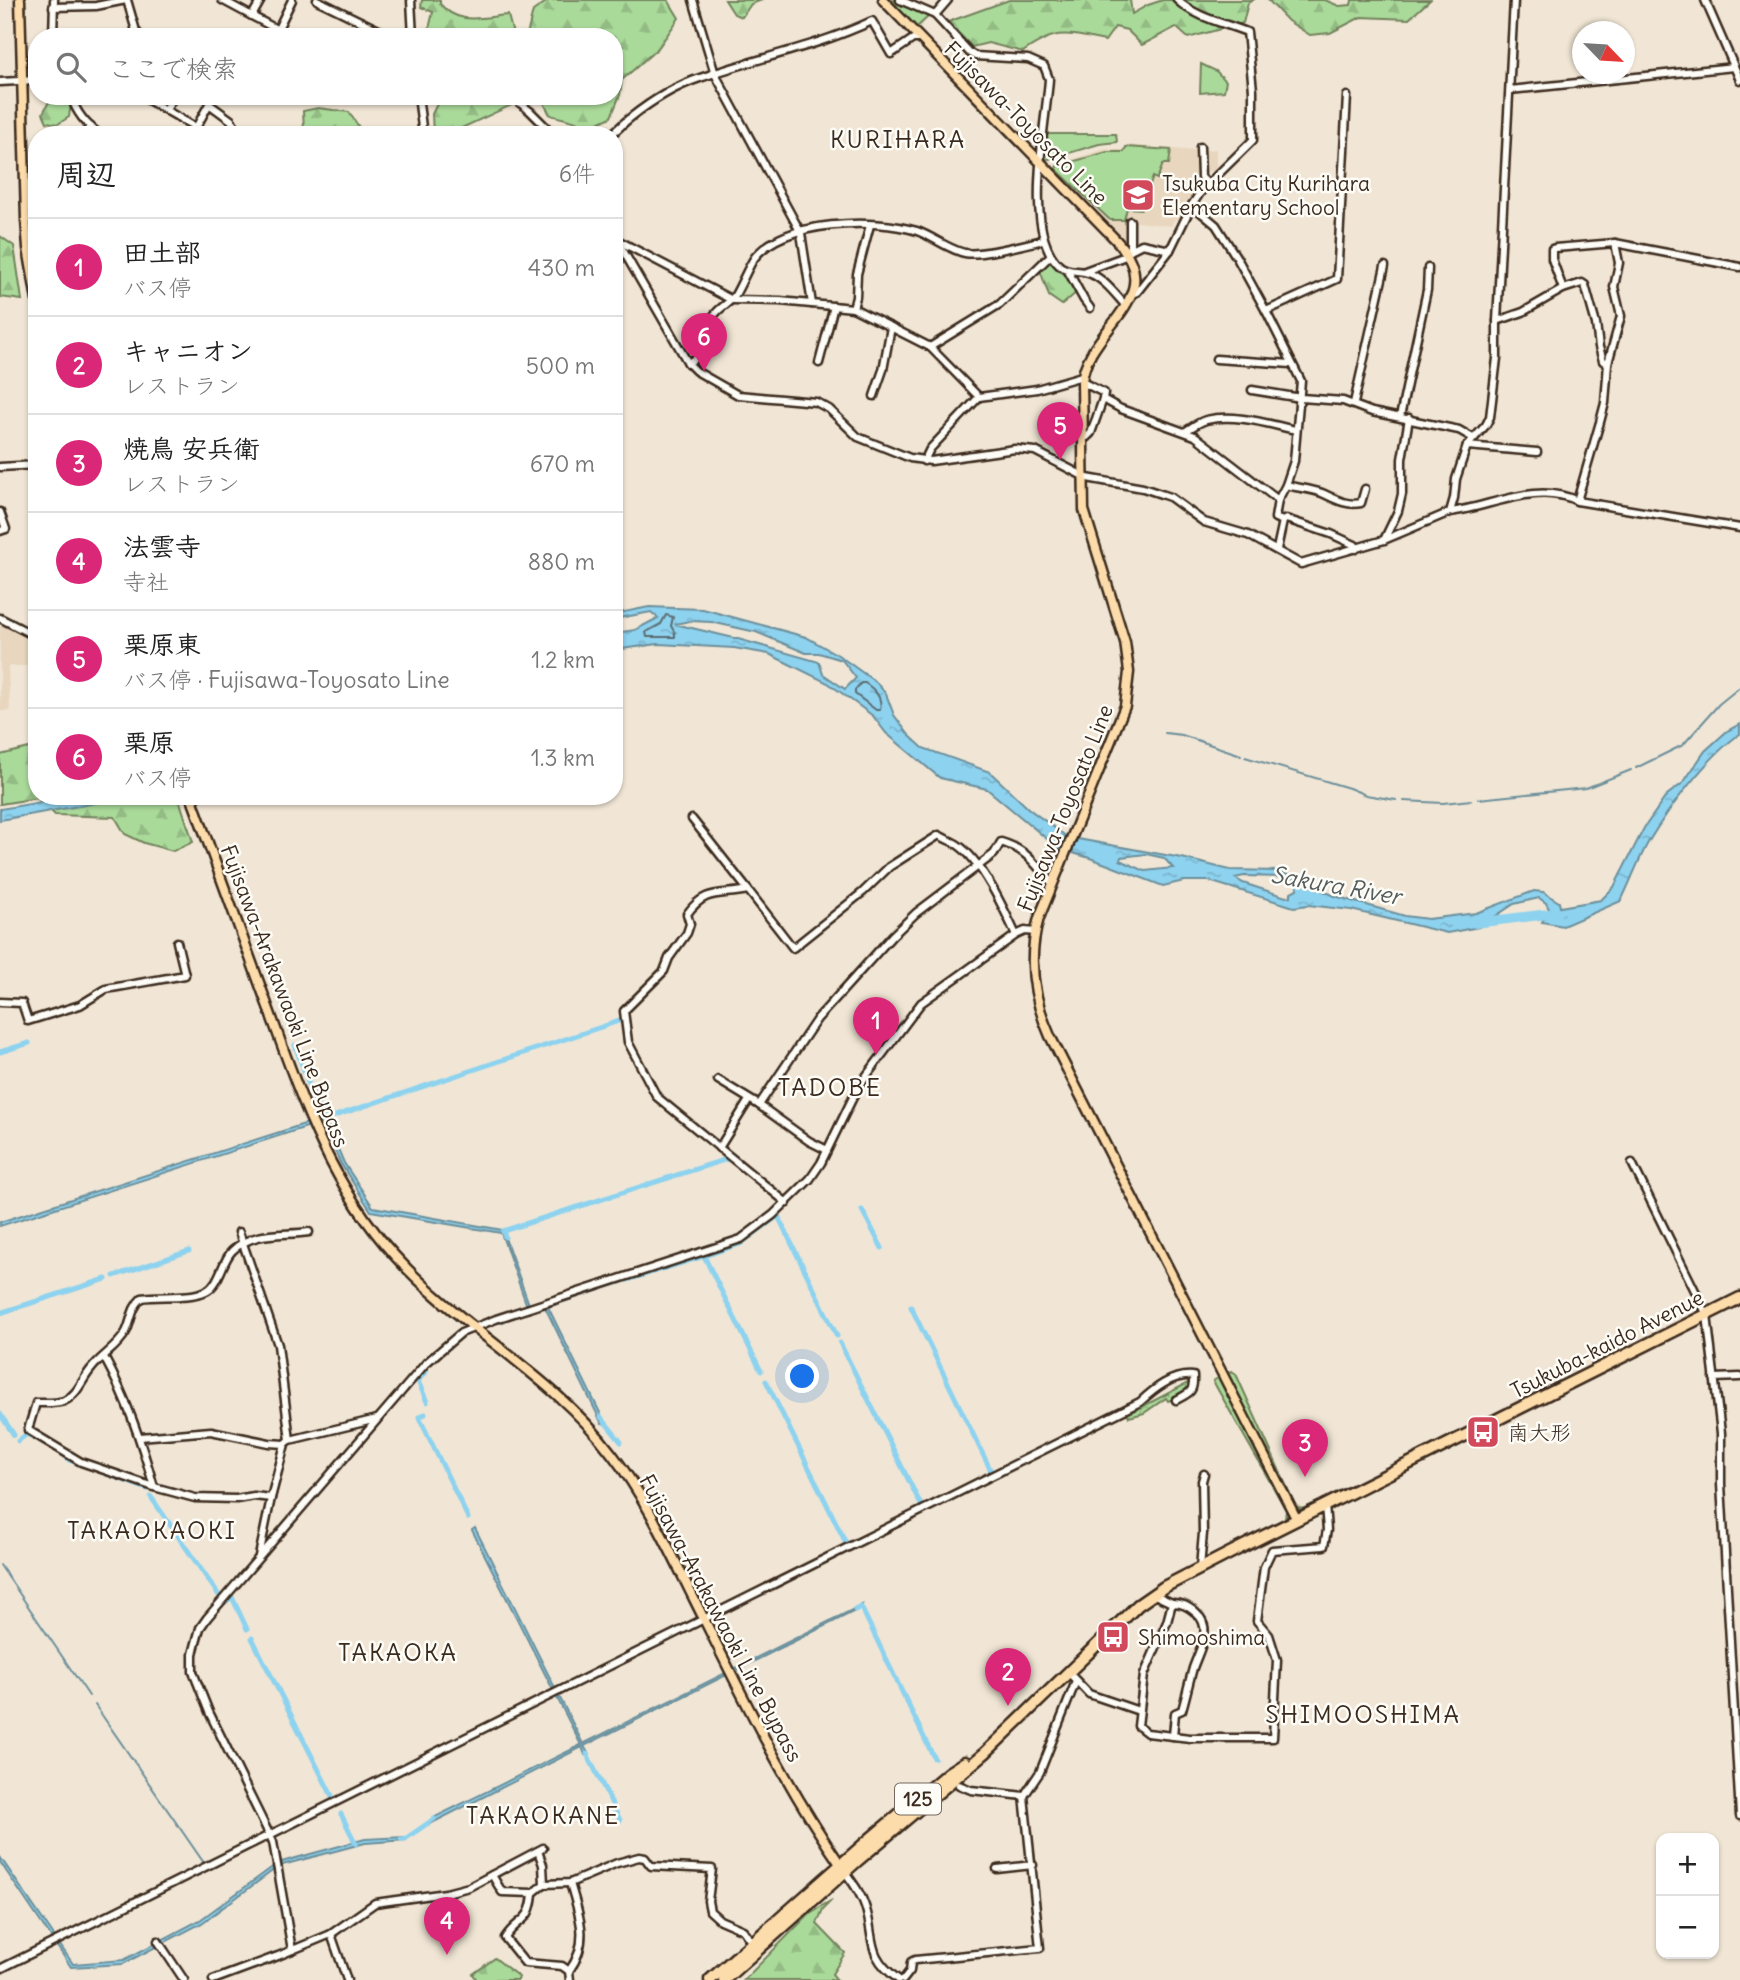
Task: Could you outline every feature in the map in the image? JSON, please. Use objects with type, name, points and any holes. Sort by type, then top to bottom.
[{"type":"highway","name":"Tsukuba-kaido Avenue","points":[[710,1980],[1000,1738],[1124,1616],[1153,1594],[1740,1298]]},
{"type":"highway","name":"Tsukuba-kaido Avenue","points":[[724,1980],[843,1868]]},
{"type":"main road","points":[[20,0],[28,248]]},
{"type":"main road","name":"Fujisawa-Toyosato Line","points":[[883,0],[918,39],[1129,251]]},
{"type":"main road","points":[[1129,251],[1133,270],[1132,294]]},
{"type":"main road","name":"Fujisawa-Toyosato Line","points":[[1132,294],[1093,352],[1082,379],[1084,510],[1129,659],[1127,698],[1035,932],[1033,977],[1042,1017],[1297,1520]]},
{"type":"main road","name":"Fujisawa-Arakawaoki Line Bypass","points":[[194,805],[310,1121],[348,1195],[383,1243],[406,1268],[437,1298],[553,1391],[612,1453],[652,1516],[789,1786],[843,1868]]},
{"type":"street","points":[[53,28],[53,4],[127,0],[137,28]]},
{"type":"street","points":[[222,0],[269,28]]},
{"type":"street","points":[[252,16],[261,0]]},
{"type":"street","points":[[278,28],[292,0]]},
{"type":"street","points":[[317,0],[375,28]]},
{"type":"street","points":[[411,0],[413,28]]},
{"type":"street","points":[[692,0],[715,74],[801,233],[812,304]]},
{"type":"street","points":[[900,0],[934,15],[970,54],[1028,59],[1044,66],[1049,79],[1039,212],[1044,240],[1050,256],[1068,270],[1090,308]]},
{"type":"street","points":[[934,15],[948,0]]},
{"type":"street","points":[[1132,294],[1137,292],[1170,250],[1189,210],[1208,184],[1252,140],[1253,90],[1247,32],[1199,15],[1177,0]]},
{"type":"street","points":[[1450,512],[1456,479],[1467,446],[1490,417],[1497,358],[1514,0]]},
{"type":"street","points":[[1704,0],[1740,80]]},
{"type":"street","points":[[622,126],[662,96],[699,78],[845,34],[872,21],[891,54],[913,39],[918,39]]},
{"type":"street","points":[[1510,90],[1734,67]]},
{"type":"street","points":[[0,82],[28,81]]},
{"type":"street","points":[[1266,311],[1337,279],[1347,96]]},
{"type":"street","points":[[74,105],[90,126]]},
{"type":"street","points":[[157,105],[195,126]]},
{"type":"street","points":[[166,110],[169,105]]},
{"type":"street","points":[[198,126],[208,105]]},
{"type":"street","points":[[210,105],[235,126]]},
{"type":"street","points":[[419,105],[422,126]]},
{"type":"street","points":[[520,105],[544,126]]},
{"type":"street","points":[[1200,148],[1201,177],[1208,184]]},
{"type":"street","points":[[1189,210],[1216,225],[1266,311],[1301,381],[1294,461],[1278,500],[1275,518],[1331,534],[1355,545],[1356,549]]},
{"type":"street","points":[[1129,251],[1130,221]]},
{"type":"street","points":[[688,363],[699,356],[699,344],[714,314],[732,300],[754,259],[781,237],[838,225],[870,225],[915,231],[967,254],[1044,240]]},
{"type":"street","points":[[853,308],[857,274],[870,225]]},
{"type":"street","points":[[623,243],[732,300],[853,308],[930,347],[979,397]]},
{"type":"street","points":[[1563,289],[1552,259],[1552,249],[1615,243],[1740,267]]},
{"type":"street","points":[[1577,501],[1602,412],[1608,363],[1621,316],[1614,287],[1619,268],[1615,243]]},
{"type":"street","points":[[1085,271],[1147,244],[1170,250]]},
{"type":"street","points":[[623,253],[688,363],[738,395],[816,402],[829,409],[852,433],[864,441],[924,461],[1026,449],[1082,476],[1143,488],[1170,497],[1204,522],[1248,535],[1301,564],[1384,540],[1450,512],[1528,495],[1565,495],[1577,501],[1740,528]]},
{"type":"street","points":[[930,347],[1000,304],[1050,256]]},
{"type":"street","points":[[1354,403],[1385,266]]},
{"type":"street","points":[[1400,417],[1427,290],[1428,268]]},
{"type":"street","points":[[1068,270],[1085,271],[1096,276],[1126,306]]},
{"type":"street","points":[[1497,320],[1523,312],[1563,289],[1579,283],[1585,285],[1603,361],[1608,363]]},
{"type":"street","points":[[819,363],[834,306]]},
{"type":"street","points":[[874,396],[883,370],[891,327]]},
{"type":"street","points":[[1216,359],[1291,364]]},
{"type":"street","points":[[924,461],[930,449],[979,397],[1037,389],[1082,379],[1104,393],[1091,433],[1082,437]]},
{"type":"street","points":[[1252,390],[1354,403],[1373,412],[1459,430],[1473,438]]},
{"type":"street","points":[[1103,399],[1121,409],[1186,431],[1278,500]]},
{"type":"street","points":[[1384,540],[1398,511],[1402,494],[1402,459],[1409,418]]},
{"type":"street","points":[[1186,431],[1204,421],[1241,419],[1296,430]]},
{"type":"street","points":[[1467,446],[1537,452]]},
{"type":"street","points":[[0,467],[28,465]]},
{"type":"street","points":[[1286,485],[1352,505],[1361,503],[1365,489]]},
{"type":"street","points":[[0,512],[6,529],[0,531]]},
{"type":"street","points":[[1277,549],[1283,521]]},
{"type":"street","points":[[0,618],[28,632]]},
{"type":"street","points":[[692,818],[793,948],[890,867],[939,835],[959,846],[978,867],[1001,902],[1016,935]]},
{"type":"street","points":[[759,1105],[817,1019],[892,936],[916,913],[994,854],[1001,842],[1028,854],[1054,882]]},
{"type":"street","points":[[748,890],[706,895],[695,903],[687,914],[690,924],[687,933],[669,958],[664,971],[624,1011],[628,1042],[657,1097],[787,1203]]},
{"type":"street","points":[[292,1950],[273,1842],[197,1685],[192,1661],[200,1628],[378,1419],[457,1335],[533,1305],[741,1238],[787,1203],[810,1179],[859,1087],[909,1016],[933,993],[1016,935],[1025,931],[1035,932]]},
{"type":"street","points":[[0,1002],[22,1003],[28,1021],[80,1005],[106,989],[185,975],[177,942]]},
{"type":"street","points":[[718,1080],[809,1141],[827,1150]]},
{"type":"street","points":[[719,1148],[748,1100]]},
{"type":"street","points":[[1632,1163],[1707,1315],[1721,1433],[1721,1484],[1740,1816]]},
{"type":"street","points":[[239,1232],[278,1345],[287,1442],[271,1498],[259,1558]]},
{"type":"street","points":[[271,1498],[195,1498],[154,1487],[80,1462],[28,1430],[36,1403],[53,1403],[70,1397],[93,1366],[126,1332],[136,1303],[142,1298],[207,1291],[214,1284],[231,1252],[242,1243],[273,1233],[309,1232]]},
{"type":"street","points":[[104,1357],[124,1395],[140,1437],[154,1487]]},
{"type":"street","points":[[0,1969],[1140,1402],[1156,1388],[1181,1376],[1193,1376],[1194,1388],[1191,1393],[1176,1400]]},
{"type":"street","points":[[1714,1378],[1740,1377]]},
{"type":"street","points":[[140,1437],[211,1431],[269,1443],[287,1442],[378,1419]]},
{"type":"street","points":[[1200,1569],[1204,1474]]},
{"type":"street","points":[[1172,1603],[1167,1622],[1144,1675],[1138,1727],[1141,1730],[1209,1739],[1273,1738],[1276,1660],[1269,1635],[1257,1621],[1264,1567],[1272,1550],[1324,1546],[1327,1530],[1325,1505]]},
{"type":"street","points":[[1153,1594],[1172,1603],[1186,1605],[1203,1619],[1205,1630],[1182,1710],[1175,1713],[1172,1735]]},
{"type":"street","points":[[1068,1672],[1089,1695],[1139,1711]]},
{"type":"street","points":[[843,1868],[865,1903],[871,1942],[878,1957],[884,1966],[901,1980],[910,1971],[911,1962],[915,1960],[1040,1948],[1024,1796],[1040,1772],[1076,1681]]},
{"type":"street","points":[[959,1785],[971,1790],[1024,1796]]},
{"type":"street","points":[[214,1980],[331,1934],[375,1903],[469,1887],[541,1850],[544,1884]]},
{"type":"street","points":[[492,1875],[502,1892],[533,1892],[544,1884],[570,1883],[617,1863],[639,1857],[645,1858],[651,1866],[712,1869],[708,1901],[710,1911],[720,1920],[740,1928],[752,1943]]},
{"type":"street","points":[[997,1869],[1032,1865]]},
{"type":"street","points":[[570,1883],[581,1921],[582,1945],[577,1960],[569,1971],[570,1980]]},
{"type":"street","points":[[533,1892],[532,1908],[524,1921],[510,1930],[505,1938],[525,1963],[535,1966],[562,1966],[569,1971]]},
{"type":"street","points":[[331,1934],[347,1980]]},
{"type":"street","points":[[159,1943],[184,1980]]},
{"type":"street","points":[[239,1971],[241,1980]]},
{"type":"shaded area","name":"Tsukuba City Kurihara Elementary School","points":[[1126,145],[1197,151],[1216,149],[1216,171],[1199,172],[1199,180],[1203,185],[1181,222],[1175,219],[1171,226],[1129,221],[1128,241],[1125,242],[1051,166],[1105,149],[1123,150]]},
{"type":"shaded area","points":[[0,620],[28,635],[28,666],[8,666],[10,711],[0,711]]},
{"type":"green space","points":[[422,0],[440,0],[440,4],[447,11],[463,18],[508,15],[511,28],[429,28],[433,12],[421,7]]},
{"type":"green space","points":[[549,0],[668,0],[679,18],[658,48],[623,79],[623,28],[529,28],[533,11]]},
{"type":"green space","points":[[725,0],[762,0],[751,4],[742,17],[734,14]]},
{"type":"green space","points":[[888,0],[893,0],[930,15],[916,28]]},
{"type":"green space","points":[[1009,0],[1130,0],[1132,14],[1163,0],[1253,0],[1248,3],[1243,23],[1188,38],[1176,27],[1142,45],[1127,30],[1115,27],[1105,41],[1062,34],[1045,39],[1023,52],[988,43],[972,47],[948,22]]},
{"type":"green space","points":[[1268,0],[1325,0],[1339,6],[1351,5],[1352,0],[1430,0],[1409,19],[1361,17],[1330,33],[1310,35],[1288,21]]},
{"type":"green space","points":[[1201,64],[1216,71],[1226,81],[1224,91],[1200,93]]},
{"type":"green space","points":[[47,105],[71,105],[69,117],[58,124],[47,122],[43,113]]},
{"type":"green space","points":[[436,105],[512,105],[466,126],[433,126],[432,114]]},
{"type":"green space","points":[[545,105],[616,105],[611,117],[592,126],[550,115]]},
{"type":"green space","points":[[318,108],[349,112],[358,126],[304,126],[303,111]]},
{"type":"green space","points":[[1047,134],[1116,134],[1117,142],[1099,144],[1046,160]]},
{"type":"green space","points":[[1126,147],[1171,150],[1169,164],[1163,164],[1157,179],[1153,177],[1141,209],[1127,208],[1124,220],[1110,220],[1056,169],[1057,166],[1107,152],[1124,152]]},
{"type":"green space","points":[[0,236],[14,246],[22,300],[0,297]]},
{"type":"green space","points":[[1052,259],[1067,272],[1078,291],[1062,305],[1049,296],[1039,267]]},
{"type":"green space","points":[[28,748],[28,800],[0,804],[0,755]]},
{"type":"green space","points":[[45,805],[181,805],[193,842],[173,851],[144,843],[125,834],[115,817],[55,815]]},
{"type":"green space","points":[[1232,1371],[1236,1374],[1295,1505],[1302,1509],[1319,1502],[1302,1510],[1294,1506],[1227,1373]]},
{"type":"green space","points":[[1220,1377],[1288,1511],[1284,1521],[1260,1533],[1285,1518],[1286,1510],[1213,1381]]},
{"type":"green space","points":[[1190,1382],[1190,1392],[1168,1401],[1166,1398],[1144,1413],[1129,1417],[1128,1414]]},
{"type":"green space","points":[[832,1900],[823,1909],[817,1924],[845,1953],[832,1974],[837,1980],[744,1980],[810,1913]]},
{"type":"green space","points":[[495,1958],[519,1977],[518,1980],[477,1980],[473,1974]]},
{"type":"water","points":[[649,607],[703,609],[806,637],[838,655],[877,683],[886,694],[894,715],[923,748],[990,772],[1029,809],[1067,837],[1182,858],[1230,870],[1279,871],[1335,896],[1405,916],[1428,919],[1476,913],[1534,891],[1543,892],[1559,902],[1560,907],[1601,900],[1614,887],[1644,828],[1667,795],[1683,783],[1705,751],[1727,731],[1740,724],[1740,734],[1715,755],[1690,783],[1657,828],[1621,901],[1563,926],[1542,922],[1549,909],[1539,898],[1514,904],[1479,927],[1447,933],[1351,910],[1308,905],[1294,907],[1209,881],[1184,881],[1163,886],[1059,849],[987,789],[940,778],[886,733],[873,716],[828,683],[769,654],[734,648],[658,644],[623,649],[623,632],[635,630],[658,618],[651,612],[623,617],[623,612]],"holes":[[[690,621],[711,622],[756,632],[806,653],[819,653],[842,660],[856,678],[845,689],[823,674],[819,662],[675,624]],[[1146,854],[1164,858],[1173,868],[1145,871],[1120,860],[1121,857]],[[1284,877],[1297,883],[1297,889],[1291,892],[1291,896],[1286,897],[1235,878]]]},
{"type":"water","points":[[28,804],[84,805],[0,820],[0,809]]},
{"type":"water","points":[[311,1086],[344,1163],[373,1207],[502,1230],[530,1307],[626,1278],[627,1281],[548,1307],[605,1423],[602,1424],[545,1307],[501,1323],[499,1321],[528,1309],[501,1233],[371,1211],[341,1164],[322,1122],[0,1226],[0,1222],[320,1119],[308,1087]]},
{"type":"water","points":[[475,1528],[583,1744],[862,1605],[861,1608],[584,1746],[588,1753],[585,1755],[582,1747],[430,1824],[429,1821],[437,1816],[581,1745],[472,1530]]},
{"type":"water","points":[[405,1837],[406,1840],[365,1843],[279,1866],[202,1923],[123,1964],[71,1967],[0,1862],[0,1857],[73,1964],[124,1960],[200,1920],[278,1863],[365,1839]]},
{"type":"waterway","points":[[1636,768],[1683,745],[1719,704],[1740,687]]},
{"type":"waterway","points":[[1165,733],[1182,735],[1241,755]]},
{"type":"waterway","points":[[1245,757],[1366,795],[1396,800]]},
{"type":"waterway","points":[[1478,799],[1586,788],[1631,770]]},
{"type":"waterway","points":[[1404,801],[1443,803],[1471,800]]},
{"type":"waterway","name":"Sakura River","points":[[1475,923],[1557,913]]},
{"type":"waterway","points":[[320,1121],[619,1021]]},
{"type":"waterway","points":[[0,1052],[29,1043]]},
{"type":"waterway","points":[[295,1045],[311,1091]]},
{"type":"waterway","points":[[505,1237],[503,1231],[727,1159]]},
{"type":"waterway","points":[[862,1210],[882,1248]]},
{"type":"waterway","points":[[704,1256],[740,1244],[778,1216],[837,1336]]},
{"type":"waterway","points":[[114,1276],[189,1251]]},
{"type":"waterway","points":[[627,1280],[704,1256],[761,1371]]},
{"type":"waterway","points":[[0,1313],[106,1279]]},
{"type":"waterway","points":[[911,1307],[992,1473]]},
{"type":"waterway","points":[[840,1343],[922,1507]]},
{"type":"waterway","points":[[426,1371],[418,1381],[427,1402]]},
{"type":"waterway","points":[[766,1381],[847,1545]]},
{"type":"waterway","points":[[0,1414],[14,1435]]},
{"type":"waterway","points":[[425,1414],[419,1417],[468,1518]]},
{"type":"waterway","points":[[601,1417],[621,1442]]},
{"type":"waterway","points":[[18,1441],[27,1434],[47,1444]]},
{"type":"waterway","points":[[62,1452],[69,1460],[147,1489]]},
{"type":"waterway","points":[[151,1497],[218,1594]]},
{"type":"waterway","points":[[0,1565],[89,1696]]},
{"type":"waterway","points":[[225,1602],[232,1597],[247,1629]]},
{"type":"waterway","points":[[855,1610],[861,1607],[934,1758]]},
{"type":"waterway","points":[[252,1638],[333,1798]]},
{"type":"waterway","points":[[95,1705],[204,1863]]},
{"type":"waterway","points":[[587,1754],[620,1820]]},
{"type":"waterway","points":[[341,1814],[356,1844]]},
{"type":"waterway","points":[[401,1839],[434,1819]]},
{"type":"place","name":"Tsukuba City Kurihara Elementary School","points":[[1138,195]]},
{"type":"place","name":"栗原","points":[[704,371]]},
{"type":"place","name":"栗原東","points":[[1060,460]]},
{"type":"place","name":"田土部","points":[[876,1055]]},
{"type":"place","name":"南大形","points":[[1483,1432]]},
{"type":"place","name":"焼鳥 安兵衛","points":[[1305,1477]]},
{"type":"place","name":"Shimooshima","points":[[1113,1637]]},
{"type":"place","name":"キャニオン","points":[[1008,1706]]},
{"type":"place","name":"法雲寺","points":[[447,1955]]},
{"type":"district","name":"KURIHARA","points":[[898,139]]},
{"type":"district","name":"TADOBE","points":[[830,1087]]},
{"type":"district","name":"TAKAOKAOKI","points":[[152,1530]]},
{"type":"district","name":"TAKAOKA","points":[[398,1652]]},
{"type":"district","name":"SHIMOOSHIMA","points":[[1363,1714]]},
{"type":"district","name":"TAKAOKANE","points":[[543,1815]]}]
